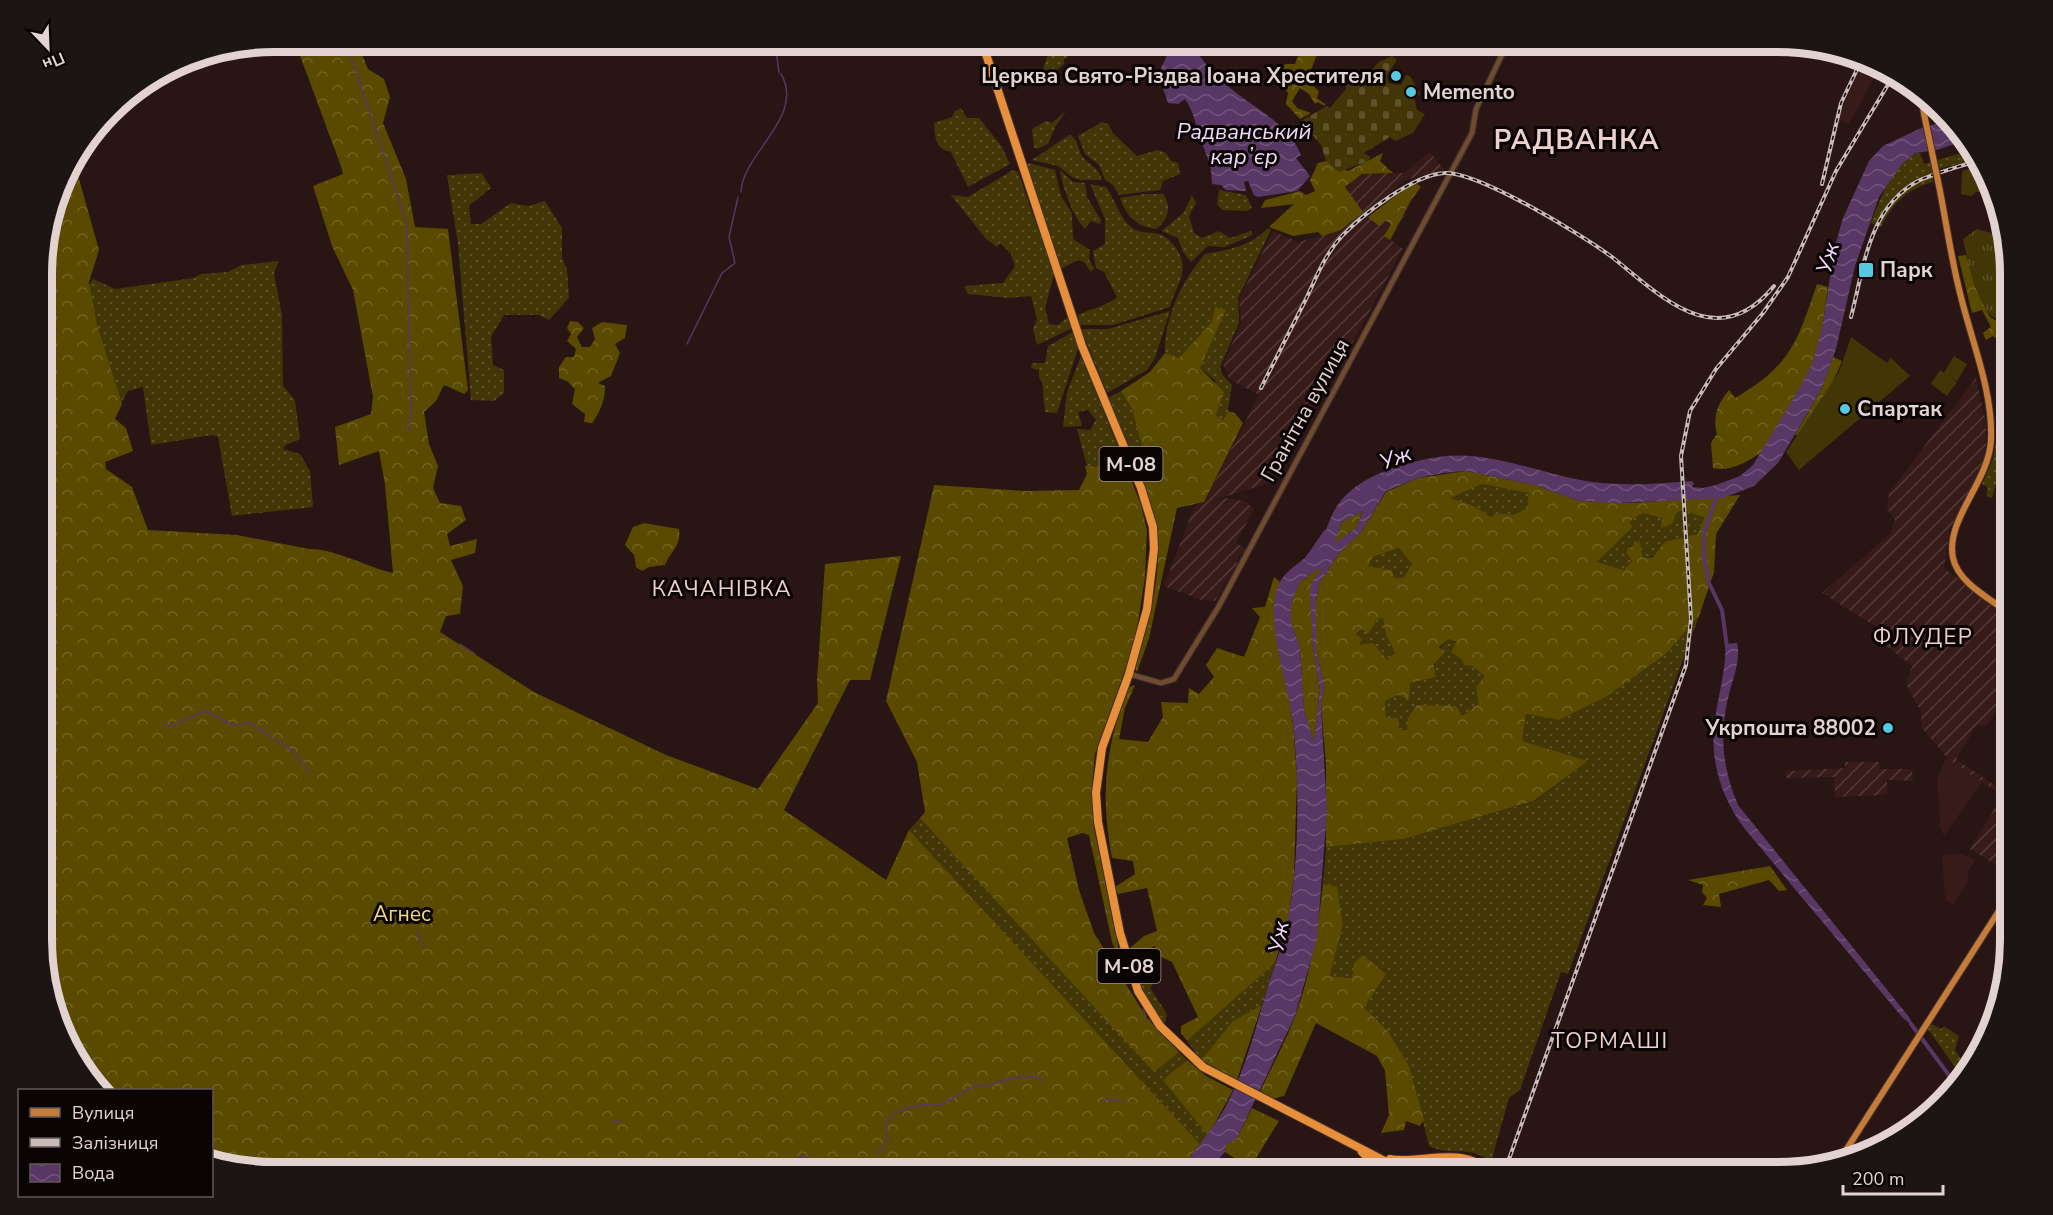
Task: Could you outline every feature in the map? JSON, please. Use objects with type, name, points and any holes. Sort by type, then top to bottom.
[{"type":"highway","name":"М-08","points":[[985,52],[1082,346],[1141,488],[1150,517],[1154,549],[1151,583],[1142,632],[1102,748],[1096,793],[1098,822],[1120,933],[1132,976],[1151,1016],[1183,1050],[1221,1078],[1389,1162]]},
{"type":"highway","points":[[1352,1144],[1371,1162]]},
{"type":"highway","points":[[1377,1156],[1406,1161],[1467,1158],[1476,1162]]},
{"type":"main road","points":[[1923,106],[1960,294],[1989,410],[1991,440],[1982,477],[1955,530],[1953,557],[1962,577],[2000,606]]},
{"type":"main road","points":[[1844,1153],[2000,908]]},
{"type":"street","name":"Гранітна вулиця","points":[[1129,674],[1161,683],[1174,679],[1247,555],[1472,133],[1476,109],[1503,52]]},
{"type":"shaded area","points":[[1860,68],[1876,75],[1849,124],[1837,120]]},
{"type":"shaded area","points":[[1430,152],[1444,170],[1405,180],[1365,214],[1368,217],[1414,182],[1420,186],[1391,240],[1403,249],[1345,357],[1341,355],[1269,483],[1214,500],[1226,498],[1245,501],[1254,509],[1236,543],[1247,549],[1238,557],[1237,564],[1215,601],[1201,600],[1164,586],[1194,507],[1204,502],[1259,395],[1229,379],[1223,364],[1241,323],[1239,299],[1273,231],[1298,242],[1341,230],[1345,188],[1362,174],[1404,173]]},
{"type":"shaded area","points":[[1976,378],[1986,423],[1986,451],[1975,480],[1950,528],[1944,568],[2000,610],[2000,705],[1986,726],[1977,725],[1956,759],[2000,789],[2000,794],[1949,760],[1922,728],[1921,712],[1906,684],[1912,666],[1881,642],[1886,633],[1822,593],[1890,534],[1895,520],[1887,509],[1889,493]]},
{"type":"shaded area","points":[[1946,758],[1982,782],[1944,836],[1940,828],[1937,779]]},
{"type":"shaded area","points":[[1845,762],[1879,762],[1880,769],[1912,769],[1913,781],[1887,780],[1887,795],[1835,797],[1834,777],[1786,778],[1786,771],[1845,768]]},
{"type":"shaded area","points":[[2000,794],[2000,859],[1996,865],[1970,849],[1998,803]]},
{"type":"shaded area","points":[[1962,854],[1976,860],[1968,871],[1968,881],[1953,905],[1945,900],[1942,855]]},
{"type":"green space","name":"Агнес","points":[[299,52],[361,52],[368,69],[384,79],[390,97],[383,123],[406,179],[415,227],[448,229],[468,390],[464,394],[444,385],[436,401],[424,412],[429,444],[438,466],[433,488],[440,503],[461,506],[466,520],[447,534],[450,546],[477,539],[475,553],[451,560],[463,586],[460,614],[446,616],[440,632],[534,692],[666,755],[758,789],[818,703],[817,680],[825,564],[901,556],[870,680],[850,680],[784,810],[886,880],[909,830],[1200,1144],[1187,1162],[246,1161],[213,1154],[213,1089],[110,1089],[98,1076],[75,1039],[64,1012],[54,969],[52,940],[52,274],[54,246],[60,217],[77,172],[99,250],[89,282],[97,325],[122,404],[115,419],[126,428],[133,451],[105,462],[106,469],[132,487],[148,530],[237,535],[319,549],[393,573],[385,485],[379,451],[339,465],[335,427],[371,414],[373,397],[353,290],[332,246],[313,186],[343,174]]},
{"type":"green space","points":[[1049,52],[1059,55],[1061,52],[1073,52],[1064,59],[1064,64],[1051,75],[1053,82],[1040,79]]},
{"type":"green space","points":[[1300,52],[1317,54],[1307,81],[1319,91],[1317,98],[1325,104],[1325,106],[1317,102],[1315,104],[1309,94],[1300,88],[1292,101],[1297,108],[1311,113],[1300,119],[1286,104],[1288,93],[1281,84],[1284,75],[1282,68],[1285,64],[1295,64]]},
{"type":"green space","points":[[1392,56],[1397,60],[1387,75],[1388,83],[1401,85],[1406,75],[1410,76],[1420,94],[1414,97],[1417,110],[1425,114],[1413,133],[1395,141],[1390,137],[1364,153],[1371,157],[1368,161],[1339,172],[1326,161],[1321,145],[1301,121],[1327,106],[1330,108],[1346,89],[1341,72],[1369,73],[1379,62]]},
{"type":"green space","points":[[961,108],[967,118],[979,118],[1002,147],[1010,164],[968,187],[951,152],[939,145],[934,128],[934,123],[952,117],[955,111]]},
{"type":"green space","points":[[1066,111],[1055,127],[1048,144],[1037,149],[1034,147],[1032,129],[1046,121],[1052,123]]},
{"type":"green space","points":[[1102,122],[1108,124],[1113,133],[1137,156],[1158,150],[1166,153],[1171,161],[1178,163],[1180,174],[1163,181],[1160,190],[1119,195],[1113,185],[1105,180],[1099,165],[1085,154],[1078,136]]},
{"type":"green space","points":[[1069,135],[1075,140],[1081,154],[1096,169],[1102,180],[1081,180],[1072,177],[1058,166],[1032,160]]},
{"type":"green space","points":[[1964,152],[1968,159],[1960,164],[1932,170],[1933,182],[1902,198],[1881,227],[1871,223],[1889,181],[1904,161],[1920,153],[1924,164]]},
{"type":"green space","points":[[1383,153],[1380,161],[1393,173],[1362,174],[1345,187],[1363,212],[1341,230],[1322,236],[1318,232],[1293,236],[1269,227],[1294,204],[1261,208],[1265,200],[1300,191],[1306,195],[1315,191],[1310,180],[1318,163],[1326,161],[1348,171]]},
{"type":"green space","points":[[1025,164],[1055,170],[1061,196],[1072,213],[1073,239],[1090,250],[1089,260],[1094,268],[1091,272],[1084,262],[1078,260],[1061,269]]},
{"type":"green space","points":[[1973,168],[1988,199],[1984,199],[1983,192],[1976,192],[1971,196],[1961,194],[1962,171]]},
{"type":"green space","points":[[1013,170],[1018,172],[1054,274],[1045,308],[1049,324],[1058,325],[1069,316],[1072,328],[1037,345],[1033,329],[1037,319],[1031,296],[1008,298],[968,294],[964,286],[1003,283],[1015,266],[1011,254],[1000,243],[997,247],[986,239],[951,195],[968,197]]},
{"type":"green space","points":[[1060,170],[1073,182],[1085,183],[1087,197],[1101,220],[1100,224],[1091,221],[1085,229],[1080,223],[1069,201]]},
{"type":"green space","points":[[482,173],[491,188],[469,206],[471,224],[481,224],[511,203],[529,206],[545,201],[562,228],[562,258],[567,269],[569,298],[549,320],[539,315],[504,315],[491,337],[493,365],[504,370],[504,393],[494,401],[471,400],[458,244],[447,175]]},
{"type":"green space","points":[[1414,182],[1421,187],[1411,200],[1390,240],[1384,236],[1391,224],[1385,220],[1379,226],[1368,217]]},
{"type":"green space","points":[[1090,184],[1106,187],[1123,218],[1131,227],[1139,231],[1162,235],[1176,248],[1183,266],[1181,279],[1170,307],[1113,325],[1080,325],[1078,315],[1117,297],[1104,272],[1096,268],[1093,251],[1105,244],[1105,219]]},
{"type":"green space","points":[[1219,190],[1246,195],[1252,208],[1247,211],[1222,210],[1217,204]]},
{"type":"green space","points":[[1163,194],[1168,204],[1166,218],[1156,229],[1143,226],[1133,219],[1125,210],[1120,198]]},
{"type":"green space","points":[[1192,195],[1196,203],[1189,216],[1194,233],[1202,238],[1219,231],[1230,238],[1251,231],[1253,235],[1224,247],[1208,246],[1191,262],[1183,252],[1178,238],[1162,231],[1184,212]]},
{"type":"green space","points":[[1268,228],[1271,230],[1238,298],[1239,323],[1220,367],[1222,374],[1232,385],[1228,411],[1223,420],[1216,415],[1215,380],[1200,368],[1226,310],[1179,359],[1165,353],[1165,340],[1171,313],[1182,288],[1205,254],[1247,243]]},
{"type":"green space","points":[[1977,229],[1997,234],[2000,260],[2000,313],[1996,319],[1983,305],[1978,294],[1963,239]]},
{"type":"green space","points":[[1966,255],[1976,289],[1990,317],[2000,323],[2000,341],[1993,336],[1986,340],[1983,333],[1991,327],[1982,310],[1972,313],[1958,256]]},
{"type":"green space","points":[[279,261],[274,273],[282,316],[283,386],[295,400],[300,439],[286,445],[283,449],[300,454],[310,471],[313,507],[232,516],[218,437],[212,435],[151,445],[143,387],[128,391],[117,411],[85,292],[93,279],[115,289],[194,278],[201,274],[228,272],[241,265]]},
{"type":"green space","points":[[1817,284],[1828,287],[1818,346],[1812,365],[1783,422],[1764,450],[1753,458],[1726,469],[1713,468],[1711,443],[1717,434],[1716,416],[1722,400],[1729,390],[1735,398],[1754,386],[1769,375],[1790,351],[1804,322]]},
{"type":"green space","points":[[1215,307],[1226,310],[1200,368],[1224,392],[1216,415],[1223,420],[1228,411],[1235,413],[1243,423],[1204,502],[1177,508],[1149,638],[1137,672],[1135,668],[1156,579],[1158,543],[1152,509],[1136,462],[1146,461],[1132,409],[1121,391],[1150,372],[1165,353],[1179,358],[1212,322]]},
{"type":"green space","points":[[1170,311],[1155,358],[1147,370],[1107,393],[1081,329],[1108,329]]},
{"type":"green space","points":[[570,321],[578,322],[584,328],[577,337],[582,347],[590,347],[595,339],[592,328],[602,322],[627,325],[625,338],[615,344],[620,353],[611,376],[598,383],[605,386],[604,396],[599,412],[592,423],[584,422],[585,414],[572,404],[575,389],[567,381],[559,378],[559,367],[566,357],[574,357],[576,349],[567,341],[571,334],[567,328]]},
{"type":"green space","points":[[1073,332],[1078,349],[1057,413],[1045,412],[1042,381],[1039,378],[1039,370],[1031,368],[1032,363],[1045,363],[1048,346]]},
{"type":"green space","name":"Спартак","points":[[1851,337],[1887,363],[1891,358],[1910,376],[1799,470],[1786,452],[1839,372]]},
{"type":"green space","points":[[1081,356],[1121,454],[1108,468],[1087,466],[1077,429],[1090,430],[1096,420],[1088,410],[1078,412],[1082,426],[1063,427],[1067,392]]},
{"type":"green space","points":[[1954,356],[1967,364],[1957,381],[1949,376],[1957,382],[1947,396],[1931,384],[1940,370],[1944,373]]},
{"type":"green space","points":[[1833,357],[1842,361],[1833,381],[1811,418],[1798,435],[1795,435],[1821,390]]},
{"type":"green space","points":[[1121,391],[1132,409],[1146,461],[1136,462],[1107,398]]},
{"type":"green space","points":[[2000,438],[2000,479],[1997,479],[1992,498],[1986,496],[1988,488],[1982,484],[1993,459],[1996,441]]},
{"type":"green space","points":[[1121,454],[1141,505],[1147,530],[1145,577],[1135,642],[1095,754],[1092,787],[1094,828],[1120,955],[1118,956],[1112,942],[1089,835],[1082,833],[1067,838],[1079,890],[1094,933],[1147,1018],[1179,1052],[1154,1072],[920,818],[925,812],[917,762],[886,701],[934,485],[1024,491],[1079,490],[1087,474],[1085,466],[1108,467]]},
{"type":"green space","points":[[1466,471],[1535,485],[1579,501],[1632,503],[1740,495],[1716,534],[1714,572],[1699,616],[1667,653],[1607,696],[1559,720],[1526,714],[1522,741],[1588,761],[1534,801],[1404,839],[1326,847],[1326,764],[1321,705],[1324,685],[1316,650],[1316,601],[1319,584],[1339,553],[1361,532],[1386,492],[1418,478]],"holes":[[[1482,484],[1529,493],[1527,508],[1513,515],[1496,513],[1491,517],[1474,506],[1450,498]],[[1682,510],[1704,517],[1698,534],[1665,542],[1653,557],[1643,558],[1639,540],[1626,552],[1632,561],[1624,570],[1597,562],[1633,527],[1629,522],[1642,513],[1662,518],[1661,528],[1672,524],[1676,514]],[[1399,548],[1412,564],[1403,578],[1394,578],[1392,570],[1368,566],[1373,557]],[[1383,618],[1386,635],[1395,653],[1387,660],[1373,643],[1359,645],[1362,639],[1356,634],[1362,629],[1368,634],[1377,620]],[[1449,639],[1456,642],[1451,652],[1462,659],[1464,665],[1472,666],[1485,676],[1476,687],[1478,704],[1462,716],[1456,706],[1417,705],[1408,718],[1407,730],[1399,729],[1398,718],[1386,718],[1385,701],[1399,695],[1409,700],[1410,683],[1436,677],[1434,664],[1444,653],[1439,647]]]},
{"type":"green space","points":[[1482,484],[1530,493],[1527,508],[1513,515],[1496,513],[1491,517],[1474,506],[1449,498]]},
{"type":"green space","points":[[1363,510],[1356,528],[1333,545],[1342,522]]},
{"type":"green space","points":[[1682,510],[1704,516],[1698,534],[1657,554],[1643,558],[1638,541],[1633,561],[1624,570],[1597,562],[1633,527],[1628,522],[1642,513],[1662,518],[1661,527]]},
{"type":"green space","points":[[644,523],[679,529],[679,540],[665,565],[649,567],[642,571],[636,567],[634,555],[625,545],[633,527]]},
{"type":"green space","points":[[1399,548],[1412,564],[1403,578],[1394,579],[1392,570],[1368,566],[1373,557]]},
{"type":"green space","points":[[1317,569],[1321,569],[1312,614],[1313,648],[1320,689],[1314,743],[1304,710],[1300,647],[1291,622],[1291,604],[1299,583]]},
{"type":"green space","points":[[1274,577],[1280,582],[1275,604],[1293,724],[1297,778],[1294,876],[1289,916],[1275,963],[1187,1041],[1181,1033],[1181,1026],[1198,1017],[1172,962],[1157,955],[1155,946],[1133,958],[1129,949],[1144,936],[1157,931],[1147,888],[1118,894],[1115,887],[1135,874],[1133,861],[1112,858],[1106,812],[1110,750],[1129,687],[1135,685],[1125,708],[1119,739],[1148,742],[1163,717],[1161,702],[1188,703],[1189,688],[1199,694],[1214,677],[1206,665],[1217,648],[1244,657],[1260,617],[1252,608],[1265,607]]},
{"type":"green space","points":[[1699,616],[1568,974],[1561,972],[1520,1090],[1509,1098],[1491,1162],[1475,1153],[1445,1151],[1429,1146],[1409,1066],[1388,1031],[1364,1007],[1353,978],[1330,976],[1343,924],[1337,886],[1323,884],[1326,847],[1404,839],[1535,801],[1588,761],[1521,741],[1526,714],[1559,720],[1667,653]]},
{"type":"green space","points":[[1384,618],[1386,635],[1395,653],[1387,661],[1380,652],[1359,645],[1356,635],[1362,629],[1368,633],[1377,620]]},
{"type":"green space","points":[[1449,639],[1459,646],[1486,676],[1476,687],[1478,704],[1462,716],[1408,730],[1399,729],[1386,718],[1385,701],[1399,695],[1410,683],[1436,677],[1436,656]]},
{"type":"green space","points":[[920,818],[1154,1071],[1179,1052],[1187,1060],[1164,1080],[1208,1136],[1200,1144],[909,830]]},
{"type":"green space","points":[[1770,866],[1787,890],[1779,891],[1769,880],[1719,894],[1721,907],[1703,905],[1707,898],[1702,892],[1703,885],[1688,880]]},
{"type":"green space","points":[[1323,884],[1337,886],[1343,924],[1330,976],[1352,978],[1354,963],[1363,955],[1386,974],[1364,1007],[1388,1031],[1409,1066],[1424,1120],[1420,1126],[1406,1121],[1404,1130],[1381,1133],[1389,1115],[1385,1071],[1377,1056],[1316,1023],[1284,1096],[1272,1099],[1259,1094],[1288,1035],[1306,982]]},
{"type":"green space","points":[[1275,963],[1262,1005],[1233,1022],[1201,1060],[1187,1041]]},
{"type":"green space","points":[[1145,974],[1153,984],[1150,988],[1167,1014],[1165,1024],[1144,995],[1137,975]]},
{"type":"green space","points":[[1262,1005],[1237,1080],[1201,1060],[1233,1021]]},
{"type":"green space","points":[[1932,1024],[1941,1029],[1944,1026],[1959,1036],[1955,1050],[1964,1062],[1958,1071],[1927,1028]]},
{"type":"green space","points":[[1187,1060],[1206,1076],[1233,1090],[1208,1136],[1163,1080]]},
{"type":"green space","points":[[1252,1108],[1279,1121],[1254,1162],[1241,1162],[1225,1152],[1226,1145],[1237,1138]]},
{"type":"green space","points":[[1456,1159],[1455,1162],[1422,1162]]},
{"type":"water","name":"Радванський карʼєр","points":[[1166,52],[1197,52],[1225,83],[1270,117],[1288,134],[1301,155],[1296,158],[1310,176],[1297,191],[1258,197],[1254,195],[1248,181],[1244,182],[1246,191],[1226,190],[1221,185],[1212,184],[1209,163],[1185,99],[1178,104],[1168,103],[1158,74]]},
{"type":"water","points":[[1940,123],[1958,143],[1937,150],[1915,153],[1902,164],[1879,197],[1855,266],[1836,349],[1821,390],[1778,463],[1754,486],[1723,498],[1618,503],[1579,501],[1535,485],[1466,471],[1443,473],[1418,478],[1386,491],[1361,532],[1339,553],[1319,584],[1316,601],[1316,650],[1324,685],[1321,705],[1327,812],[1317,939],[1295,1016],[1237,1138],[1226,1145],[1225,1152],[1216,1162],[1187,1162],[1221,1115],[1238,1081],[1281,948],[1289,914],[1296,846],[1297,778],[1291,708],[1275,634],[1275,599],[1282,578],[1318,546],[1337,506],[1356,487],[1367,479],[1392,468],[1432,458],[1472,456],[1513,463],[1573,479],[1618,484],[1691,481],[1694,483],[1692,487],[1703,488],[1740,476],[1753,465],[1812,364],[1822,328],[1835,246],[1843,218],[1869,161],[1883,146],[1919,129]],"holes":[[[1363,511],[1356,528],[1334,544],[1342,522]],[[1317,569],[1321,570],[1312,582],[1310,591],[1313,648],[1320,689],[1314,742],[1304,710],[1300,647],[1291,622],[1291,604],[1299,583]]]},
{"type":"water","points":[[1737,643],[1737,662],[1726,709],[1723,737],[1725,764],[1738,805],[1909,1017],[1915,1028],[1902,1017],[1744,828],[1729,804],[1715,763],[1714,735],[1716,710],[1724,672],[1725,644]]},
{"type":"waterway","points":[[349,52],[407,224],[411,415],[408,432]]},
{"type":"waterway","points":[[776,52],[779,73]]},
{"type":"waterway","points":[[741,192],[751,163],[780,120],[785,105],[786,90],[781,74]]},
{"type":"waterway","points":[[687,344],[722,273],[735,263],[729,237],[738,197]]},
{"type":"waterway","name":"Уж","points":[[1355,497],[1384,478]]},
{"type":"waterway","points":[[1717,496],[1704,533],[1704,558],[1709,583],[1722,610],[1727,647]]},
{"type":"waterway","name":"Уж","points":[[1308,559],[1326,533]]},
{"type":"waterway","points":[[460,644],[475,654]]},
{"type":"waterway","points":[[164,724],[170,726],[206,711],[232,725],[250,723],[294,752],[310,773]]},
{"type":"waterway","points":[[416,931],[424,947]]},
{"type":"waterway","points":[[1143,1009],[1146,1016]]},
{"type":"waterway","points":[[1911,1024],[1952,1079]]},
{"type":"waterway","points":[[878,1154],[887,1141],[886,1123],[896,1112],[918,1105],[941,1105],[976,1085],[983,1087],[1008,1079],[1034,1076],[1044,1081]]},
{"type":"waterway","points":[[1103,1099],[1117,1101]]},
{"type":"waterway","points":[[1122,1102],[1126,1103]]},
{"type":"waterway","points":[[613,1122],[621,1121]]},
{"type":"waterway","points":[[797,1158],[803,1156],[814,1162]]},
{"type":"waterway","points":[[1080,1162],[1089,1158],[1103,1162]]},
{"type":"railway","points":[[1822,184],[1841,103],[1858,67]]},
{"type":"railway","points":[[1508,1162],[1686,665],[1691,619],[1681,456],[1690,411],[1716,369],[1763,313],[1788,277],[1836,171],[1890,82]]},
{"type":"railway","points":[[1851,317],[1871,241],[1888,207],[1901,193],[1918,181],[1970,163]]},
{"type":"railway","points":[[1261,388],[1321,266],[1336,243],[1362,217],[1389,197],[1432,175],[1444,173],[1459,175],[1480,182],[1530,206],[1598,247],[1669,301],[1690,312],[1710,318],[1731,316],[1753,306],[1774,286]]},
{"type":"place","name":"Церква Свято-Різдва Іоана Хрестителя","points":[[1396,76]]},
{"type":"place","name":"Memento","points":[[1411,92]]},
{"type":"place","name":"Парк","points":[[1866,270]]},
{"type":"place","name":"Спартак","points":[[1845,409]]},
{"type":"place","name":"Укрпошта 88002","points":[[1888,728]]},
{"type":"district","name":"РАДВАНКА","points":[[1577,140]]},
{"type":"district","name":"КАЧАНІВКА","points":[[722,588]]},
{"type":"district","name":"ФЛУДЕР","points":[[1923,636]]},
{"type":"district","name":"ТОРМАШІ","points":[[1610,1040]]}]
